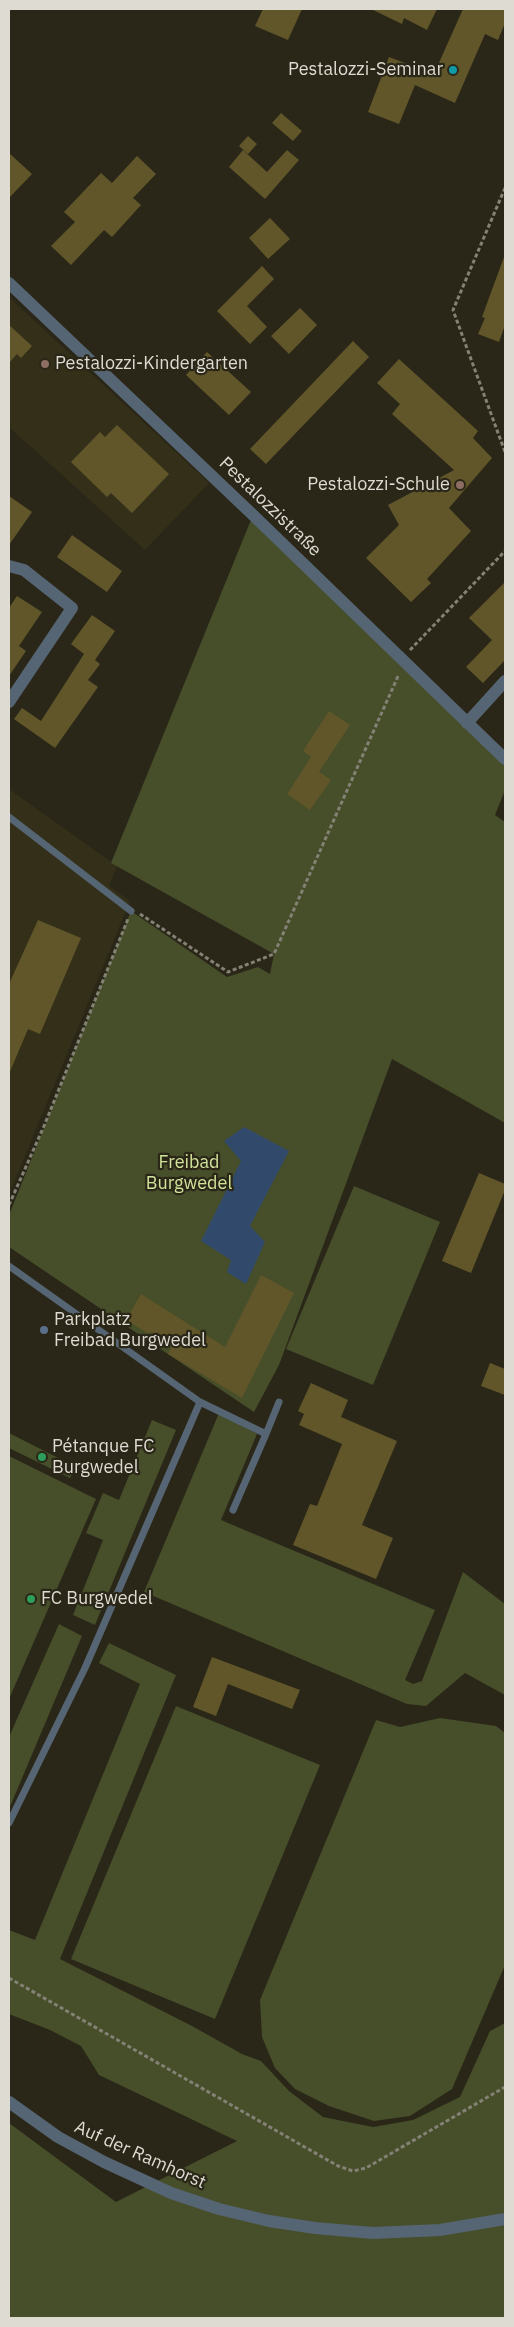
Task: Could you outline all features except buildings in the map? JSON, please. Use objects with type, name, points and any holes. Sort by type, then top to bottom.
[{"type":"street","name":"Pestalozzistraße","points":[[9,283],[505,759]]},
{"type":"street","points":[[9,566],[24,570],[72,608],[9,702]]},
{"type":"street","points":[[467,723],[505,681]]},
{"type":"street","name":"Auf der Ramhorst","points":[[9,2102],[58,2137],[121,2170],[171,2193],[269,2221],[314,2228],[373,2232],[440,2230],[505,2219]]},
{"type":"lane","points":[[9,817],[131,911]]},
{"type":"lane","points":[[9,1266],[200,1402],[266,1434]]},
{"type":"lane","points":[[9,1823],[85,1668],[200,1402]]},
{"type":"lane","points":[[233,1510],[279,1402]]},
{"type":"path","points":[[505,188],[453,310],[505,452]]},
{"type":"path","points":[[9,1205],[44,1126],[131,911],[142,914],[228,972],[274,954],[410,649],[505,551]]},
{"type":"path","points":[[9,1978],[338,2166],[353,2171],[366,2168],[505,2088]]},
{"type":"shaded area","name":"Pestalozzi-Kindergarten","points":[[10,298],[209,483],[145,550],[9,427]]},
{"type":"shaded area","points":[[9,789],[117,866],[109,886],[130,901],[9,1195]]},
{"type":"green space","name":"Freibad Burgwedel","points":[[253,515],[505,759],[505,790],[495,815],[505,822],[505,1123],[392,1059],[279,1365],[254,1412],[9,1247],[9,1215],[131,911],[227,977],[258,967],[270,974],[274,954],[111,863]]},
{"type":"green space","points":[[354,1186],[440,1222],[373,1385],[286,1349]]},
{"type":"green space","points":[[219,1413],[257,1434],[221,1520],[435,1610],[405,1680],[413,1684],[422,1681],[463,1572],[505,1604],[505,1695],[465,1673],[426,1706],[407,1704],[144,1592]]},
{"type":"green space","points":[[152,1420],[176,1430],[95,1625],[73,1615],[103,1540],[86,1533],[103,1493],[119,1500]]},
{"type":"green space","name":"Pétanque FC Burgwedel","points":[[9,1433],[76,1467],[70,1478],[9,1448]]},
{"type":"green space","name":"FC Burgwedel","points":[[9,1456],[96,1499],[9,1699]]},
{"type":"green space","points":[[59,1624],[82,1636],[9,1809],[9,1737]]},
{"type":"green space","points":[[109,1643],[176,1675],[60,1959],[192,2026],[242,2054],[261,2061],[289,2091],[323,2117],[373,2127],[413,2120],[460,2097],[490,2031],[505,2023],[505,2318],[9,2318],[9,2123],[116,2202],[237,2141],[99,2075],[81,2046],[50,2030],[9,2014],[9,1930],[35,1940],[140,1684],[99,1663]]},
{"type":"green space","points":[[176,1706],[320,1765],[215,2019],[71,1959]]},
{"type":"green space","points":[[440,1718],[496,1726],[505,1733],[505,1965],[452,2089],[410,2116],[374,2121],[329,2106],[295,2089],[275,2068],[262,2037],[260,2000],[376,1720],[400,1727]]},
{"type":"water","points":[[244,1127],[289,1151],[250,1226],[265,1242],[246,1284],[227,1272],[231,1260],[201,1241],[241,1161],[224,1141]]},
{"type":"place","name":"Pestalozzi-Seminar","points":[[453,70]]},
{"type":"place","name":"Pestalozzi-Kindergarten","points":[[45,364]]},
{"type":"place","name":"Pestalozzi-Schule","points":[[460,485]]},
{"type":"place","name":"Parkplatz Freibad Burgwedel","points":[[44,1330]]},
{"type":"place","name":"Pétanque FC Burgwedel","points":[[42,1457]]},
{"type":"place","name":"FC Burgwedel","points":[[31,1599]]}]
